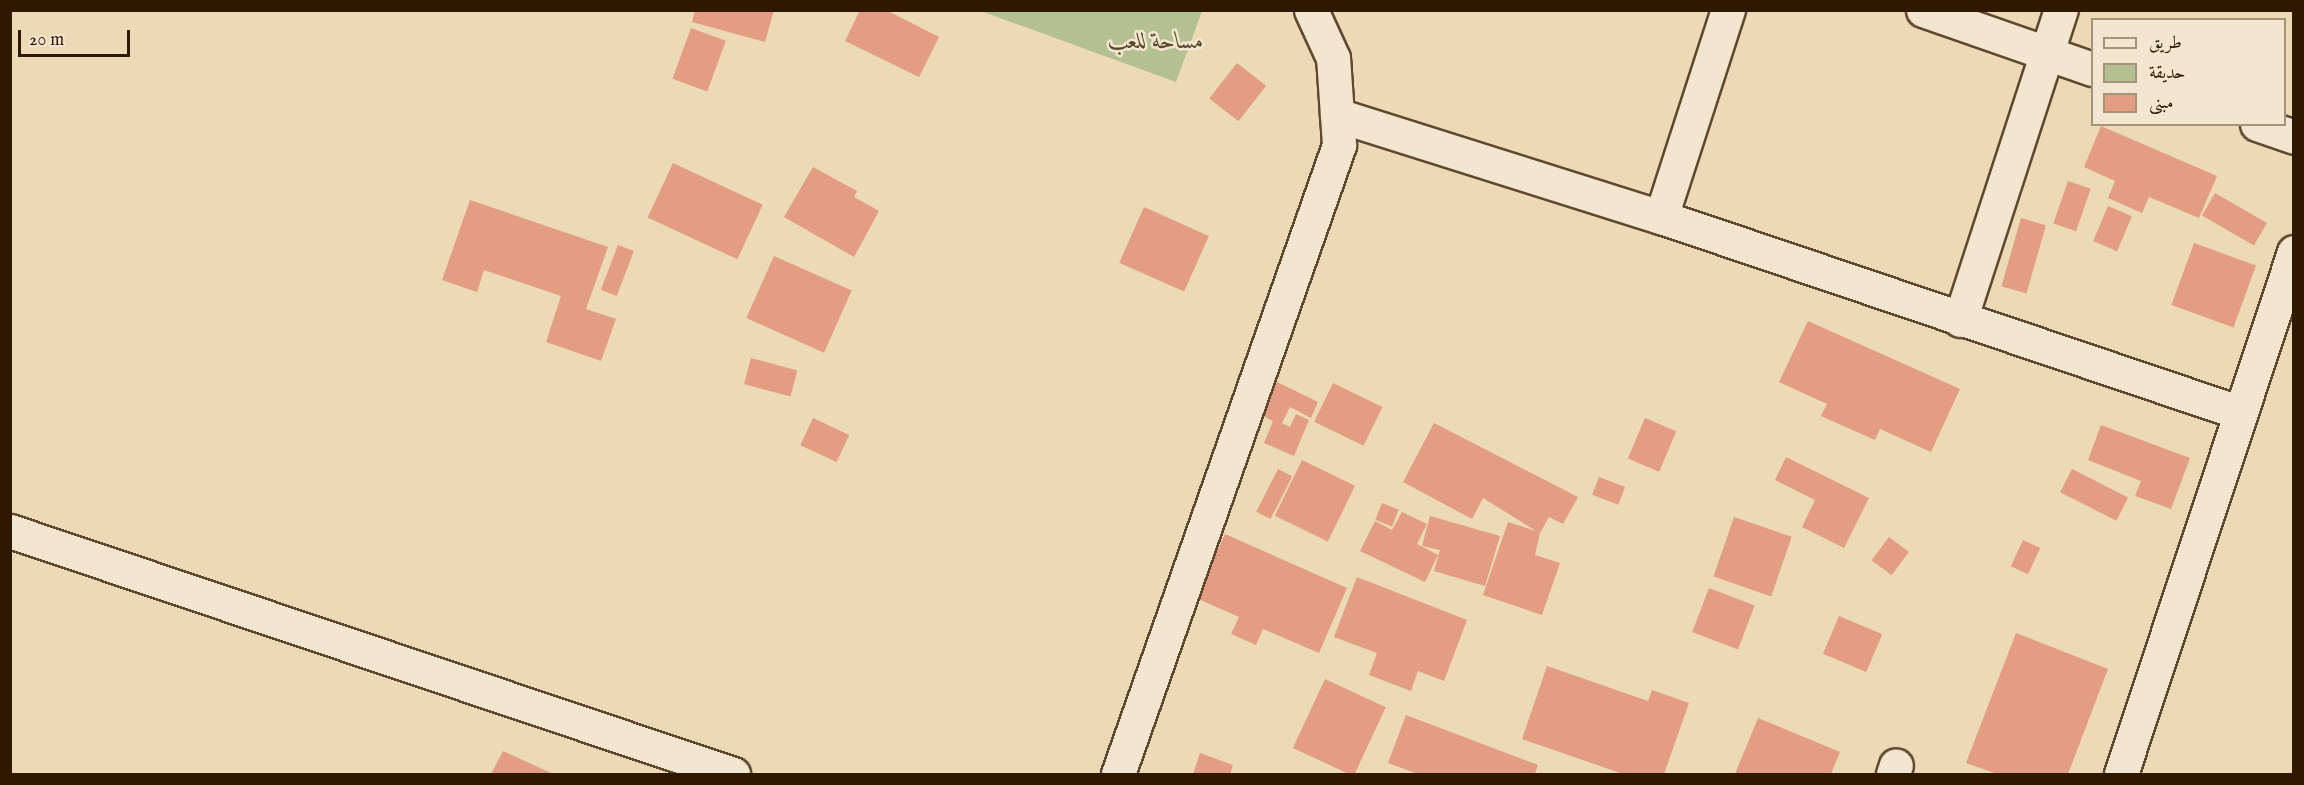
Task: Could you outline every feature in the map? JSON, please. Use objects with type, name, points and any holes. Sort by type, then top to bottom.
[{"type":"street","points":[[1118,774],[1339,145],[1333,58],[1311,10]]},
{"type":"street","points":[[1661,217],[1728,10]]},
{"type":"street","points":[[1923,10],[2091,69]]},
{"type":"street","points":[[1960,320],[2061,10]]},
{"type":"street","points":[[1337,115],[1661,217],[1960,320],[2238,412]]},
{"type":"street","points":[[2263,126],[2294,137]]},
{"type":"street","points":[[2121,774],[2238,412],[2294,252]]},
{"type":"street","points":[[10,531],[733,774]]},
{"type":"green space","name":"مساحة للعب","points":[[981,11],[1202,11],[1176,82]]},
{"type":"building","points":[[695,10],[774,10],[765,42],[692,22]]},
{"type":"building","points":[[860,10],[886,10],[939,37],[919,77],[845,41]]},
{"type":"building","points":[[691,28],[726,41],[707,91],[673,79]]},
{"type":"building","points":[[1237,63],[1266,86],[1238,121],[1209,98]]},
{"type":"building","points":[[2101,126],[2217,176],[2199,218],[2149,197],[2142,213],[2108,198],[2115,181],[2084,167]]},
{"type":"building","points":[[673,163],[763,205],[737,259],[648,217]]},
{"type":"building","points":[[813,167],[857,191],[854,197],[879,211],[854,257],[784,217]]},
{"type":"building","points":[[2068,181],[2091,189],[2076,231],[2053,224]]},
{"type":"building","points":[[2215,193],[2267,223],[2254,246],[2202,216]]},
{"type":"building","points":[[470,200],[608,247],[586,309],[616,319],[601,361],[546,342],[561,296],[484,270],[477,292],[442,280]]},
{"type":"building","points":[[2108,206],[2132,216],[2117,251],[2093,241]]},
{"type":"building","points":[[1144,207],[1209,236],[1184,292],[1119,263]]},
{"type":"building","points":[[2021,218],[2046,225],[2026,293],[2001,286]]},
{"type":"building","points":[[2194,243],[2256,266],[2233,328],[2171,305]]},
{"type":"building","points":[[618,245],[634,251],[617,296],[601,290]]},
{"type":"building","points":[[774,256],[852,291],[824,353],[746,318]]},
{"type":"building","points":[[1808,321],[1960,389],[1931,452],[1880,429],[1875,440],[1821,416],[1827,404],[1779,382]]},
{"type":"building","points":[[751,358],[797,370],[790,397],[744,384]]},
{"type":"building","points":[[1265,376],[1318,402],[1311,418],[1290,407],[1282,423],[1290,427],[1296,414],[1309,420],[1294,456],[1264,443],[1273,421],[1249,409]]},
{"type":"building","points":[[1333,383],[1382,407],[1364,446],[1314,422]]},
{"type":"building","points":[[813,418],[849,435],[837,462],[800,445]]},
{"type":"building","points":[[1645,418],[1676,431],[1659,472],[1628,459]]},
{"type":"building","points":[[1434,423],[1578,497],[1563,524],[1549,517],[1540,533],[1535,555],[1560,563],[1542,615],[1483,595],[1508,522],[1536,531],[1483,498],[1472,519],[1403,482]]},
{"type":"building","points":[[2101,425],[2190,458],[2171,509],[2135,496],[2141,481],[2088,460]]},
{"type":"building","points":[[1786,457],[1869,498],[1844,548],[1802,527],[1815,500],[1775,480]]},
{"type":"building","points":[[1302,460],[1355,486],[1328,542],[1275,516]]},
{"type":"building","points":[[1278,469],[1292,476],[1270,519],[1256,512]]},
{"type":"building","points":[[2072,469],[2128,498],[2116,521],[2060,492]]},
{"type":"building","points":[[1599,477],[1625,487],[1618,505],[1592,495]]},
{"type":"building","points":[[1382,503],[1399,510],[1392,526],[1375,520]]},
{"type":"building","points":[[1402,512],[1427,524],[1417,544],[1438,555],[1425,582],[1360,551],[1375,521],[1392,530]]},
{"type":"building","points":[[1430,516],[1500,536],[1485,586],[1434,571],[1440,550],[1422,546]]},
{"type":"building","points":[[1734,517],[1792,537],[1771,596],[1713,577]]},
{"type":"building","points":[[1225,534],[1347,588],[1319,653],[1263,629],[1256,645],[1231,634],[1239,617],[1196,598]]},
{"type":"building","points":[[1889,537],[1909,552],[1892,575],[1872,560]]},
{"type":"building","points":[[2023,540],[2040,548],[2028,574],[2011,566]]},
{"type":"building","points":[[1357,577],[1467,620],[1444,681],[1418,671],[1411,691],[1369,675],[1377,653],[1334,637]]},
{"type":"building","points":[[1709,588],[1755,606],[1738,649],[1692,632]]},
{"type":"building","points":[[1839,616],[1882,634],[1866,672],[1823,654]]},
{"type":"building","points":[[2016,633],[2108,669],[2068,774],[1997,774],[1966,763]]},
{"type":"building","points":[[1547,666],[1648,701],[1652,690],[1689,703],[1664,774],[1623,774],[1522,739]]},
{"type":"building","points":[[1325,679],[1386,707],[1355,774],[1349,774],[1293,748]]},
{"type":"building","points":[[1406,715],[1538,765],[1535,774],[1418,774],[1388,763]]},
{"type":"building","points":[[1758,718],[1840,752],[1831,774],[1735,774]]},
{"type":"building","points":[[503,751],[553,774],[491,774]]},
{"type":"building","points":[[1200,753],[1233,765],[1230,774],[1193,774]]}]
